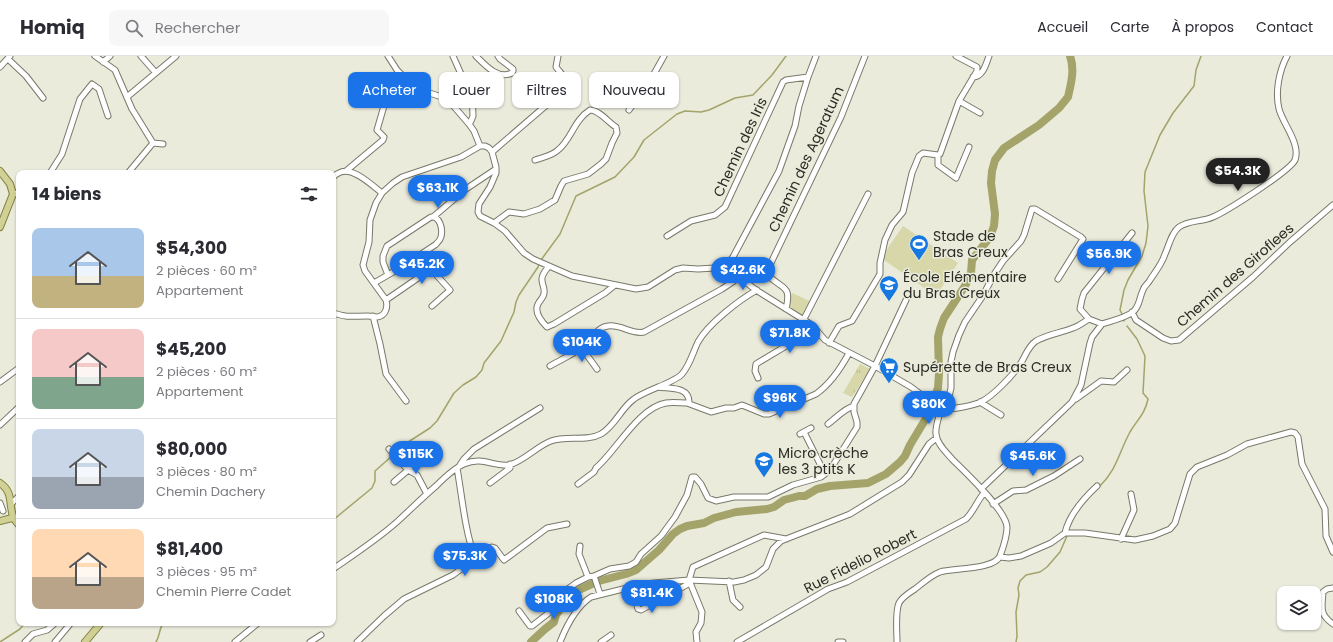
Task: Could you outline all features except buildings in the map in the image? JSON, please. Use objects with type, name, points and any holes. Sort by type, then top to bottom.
[{"type":"main road","points":[[0,171],[16,193]]},
{"type":"main road","points":[[0,228],[16,196]]},
{"type":"main road","points":[[0,483],[7,489],[11,504],[12,518],[16,522]]},
{"type":"main road","points":[[0,521],[12,518]]},
{"type":"main road","points":[[85,642],[98,626]]},
{"type":"street","points":[[95,56],[115,70],[132,109],[153,144]]},
{"type":"street","points":[[104,62],[110,56]]},
{"type":"street","points":[[141,56],[156,73]]},
{"type":"street","points":[[127,97],[176,56]]},
{"type":"street","points":[[388,56],[397,70],[405,78],[416,84],[424,91],[442,97],[450,102],[474,131],[480,146]]},
{"type":"street","points":[[453,56],[461,74],[472,91],[473,116],[469,124]]},
{"type":"street","points":[[476,56],[494,71],[503,75],[512,73],[513,68],[498,56]]},
{"type":"street","points":[[492,152],[564,90],[566,84],[565,78],[556,67],[558,56]]},
{"type":"street","points":[[629,110],[650,81],[664,56]]},
{"type":"street","points":[[723,269],[733,257],[779,171],[795,126],[799,106],[816,56]]},
{"type":"street","name":"Chemin des Ageratum","points":[[786,309],[788,300],[788,292],[786,288],[767,273],[841,117],[865,56]]},
{"type":"street","points":[[956,56],[977,67],[977,71],[959,101],[942,151],[938,155],[938,165],[956,178],[969,147]]},
{"type":"street","points":[[973,77],[981,74],[989,56]]},
{"type":"street","points":[[1072,402],[1081,385],[1092,338],[1102,324],[1129,314],[1138,306],[1143,289],[1163,261],[1174,232],[1179,227],[1192,222],[1212,218],[1224,212],[1280,176],[1294,161],[1296,150],[1294,142],[1280,110],[1277,98],[1278,85],[1287,56]]},
{"type":"street","points":[[0,66],[9,57],[43,98]]},
{"type":"street","name":"Chemin des Iris","points":[[667,236],[691,221],[715,214],[725,207],[783,82],[786,80],[808,77]]},
{"type":"street","points":[[52,170],[62,154],[80,99],[92,84],[99,89],[108,116]]},
{"type":"street","points":[[959,101],[980,113]]},
{"type":"street","points":[[346,171],[383,140],[384,137],[377,130],[383,108]]},
{"type":"street","points":[[494,223],[509,212],[526,214],[551,203],[557,196],[564,181],[588,174],[601,164],[606,159],[617,133],[616,127],[594,110],[590,110],[578,122],[558,150],[553,154],[535,160]]},
{"type":"street","points":[[131,170],[153,144],[163,144]]},
{"type":"street","points":[[336,314],[349,317],[378,317],[383,315],[386,310],[386,300],[365,271],[363,265],[363,260],[369,242],[370,220],[382,193],[402,177],[461,157],[480,146],[489,148],[492,152],[496,169],[494,180],[479,204],[478,209],[480,216],[494,223],[505,231],[524,253],[533,259],[572,276],[636,289],[648,288],[675,270],[683,268],[723,269],[732,272],[757,290],[805,320],[815,328],[822,338],[829,343],[875,366],[911,387],[939,409],[946,410],[980,402],[1005,382],[1019,365],[1030,346],[1035,341],[1050,334],[1074,328],[1089,319]]},
{"type":"street","points":[[829,343],[839,326],[852,321],[880,274],[880,263],[886,240],[892,225],[903,212],[912,173],[920,156],[923,153],[938,155]]},
{"type":"street","points":[[388,274],[383,262],[383,256],[387,246],[391,242],[433,217],[466,189],[496,169]]},
{"type":"street","points":[[336,175],[340,172],[346,171],[357,175],[382,193]]},
{"type":"street","points":[[758,378],[754,371],[756,364],[786,346],[796,336],[868,194]]},
{"type":"street","name":"Chemin des Giroflees","points":[[1129,314],[1163,338],[1171,341],[1179,340],[1253,277],[1290,242],[1333,205]]},
{"type":"street","points":[[946,410],[951,388],[951,362],[959,335],[965,322],[982,297],[995,273],[1003,261],[1021,241],[1032,209],[1035,209],[1081,236],[1083,239],[1058,279]]},
{"type":"street","points":[[374,283],[400,268],[439,241],[441,235],[439,220],[433,217]]},
{"type":"street","points":[[1102,324],[1089,319],[1080,309],[1083,296],[1132,234]]},
{"type":"street","points":[[547,265],[541,280],[544,287],[544,293],[537,310],[539,316],[547,327],[605,293],[615,284]]},
{"type":"street","points":[[386,300],[431,269],[450,290],[432,306]]},
{"type":"street","points":[[550,366],[581,347],[600,329],[609,325],[636,332],[649,330],[722,290],[734,281],[736,275]]},
{"type":"street","points":[[459,466],[472,461],[502,465],[510,464],[552,441],[592,437],[602,434],[610,427],[630,402],[682,374],[699,340],[706,332],[736,304],[757,290]]},
{"type":"street","points":[[519,611],[530,626],[532,626],[550,612],[566,591],[576,583],[610,569],[629,566],[636,562],[641,554],[661,536],[675,517],[687,495],[692,477],[695,477],[701,484],[710,500],[716,501],[734,497],[768,497],[794,485],[821,477],[830,470],[857,427],[854,406],[875,366],[906,300]]},
{"type":"street","points":[[373,316],[386,374],[406,401]]},
{"type":"street","points":[[581,347],[597,369]]},
{"type":"street","points":[[578,484],[594,472],[642,416],[653,407],[666,403],[688,404],[710,412],[726,408],[734,408],[742,405],[764,414],[769,414],[822,390],[849,353]]},
{"type":"street","points":[[0,382],[16,370]]},
{"type":"street","points":[[1072,402],[1099,382],[1114,382],[1128,370]]},
{"type":"street","points":[[657,387],[678,389],[685,393],[689,399],[688,404]]},
{"type":"street","points":[[980,402],[1001,415]]},
{"type":"street","name":"Rue Fidelio Robert","points":[[737,642],[828,589],[847,582],[966,519],[972,513],[983,491],[1072,402]]},
{"type":"street","points":[[828,424],[848,408],[854,406]]},
{"type":"street","points":[[336,568],[398,521],[459,466],[474,448],[540,408]]},
{"type":"street","points":[[939,409],[936,433],[939,445],[983,491],[1005,521],[1007,527],[1006,535],[1000,558]]},
{"type":"street","points":[[0,425],[16,410]]},
{"type":"street","points":[[811,428],[802,433],[825,474]]},
{"type":"street","points":[[897,642],[898,608],[900,602],[904,597],[939,572],[980,566],[992,563],[1000,558],[1021,556],[1051,543],[1065,533],[1085,533],[1132,541],[1154,536],[1170,529],[1175,524],[1190,474],[1197,467],[1227,455],[1247,444],[1289,432],[1295,433],[1298,436],[1302,464],[1325,509],[1326,536],[1333,552]]},
{"type":"street","points":[[560,642],[568,625],[582,605],[591,597],[654,583],[744,580],[763,571],[768,565],[773,549],[776,545],[786,539],[850,514],[902,482],[909,475],[929,444],[937,439]]},
{"type":"street","points":[[392,452],[408,470],[417,475],[427,494]]},
{"type":"street","points":[[394,482],[427,454]]},
{"type":"street","points":[[993,504],[1013,490],[1026,490],[1054,476],[1080,459]]},
{"type":"street","points":[[490,483],[510,468],[510,464]]},
{"type":"street","points":[[459,466],[466,520],[473,552],[476,558]]},
{"type":"street","points":[[1065,533],[1067,524],[1079,505],[1097,486]]},
{"type":"street","points":[[1120,539],[1134,510],[1131,494]]},
{"type":"street","points":[[11,504],[16,499]]},
{"type":"street","points":[[0,503],[3,511]]},
{"type":"street","points":[[356,642],[404,599],[452,575],[492,547],[495,548],[504,560],[547,528],[567,524]]},
{"type":"street","points":[[697,642],[696,632],[701,624],[702,612],[690,582],[693,567],[764,535],[786,539]]},
{"type":"street","points":[[580,546],[579,554],[600,594]]},
{"type":"street","points":[[729,581],[733,600],[740,607]]},
{"type":"street","points":[[631,587],[638,608],[641,610],[690,582]]},
{"type":"street","points":[[1333,588],[1324,590],[1322,609],[1325,618],[1333,624]]},
{"type":"street","points":[[25,642],[32,634],[47,630],[52,626]]},
{"type":"street","points":[[55,642],[68,626]]},
{"type":"street","points":[[235,642],[254,626]]},
{"type":"street","points":[[310,642],[321,635]]},
{"type":"street","points":[[601,642],[611,635]]},
{"type":"street","points":[[58,637],[64,642]]},
{"type":"street","points":[[838,642],[843,642]]},
{"type":"green space","name":"Stade de Bras Creux","points":[[903,226],[958,263],[936,296],[881,258]]},
{"type":"green space","points":[[792,293],[812,302],[805,317],[787,308]]},
{"type":"green space","points":[[860,364],[870,369],[852,397],[843,393]]},
{"type":"waterway","points":[[541,260],[560,234],[576,196],[615,177],[634,157],[644,140],[677,114],[685,111],[701,112],[735,98],[753,95],[772,75],[786,56]]},
{"type":"waterway","points":[[599,581],[636,570],[659,550],[673,534],[687,526],[704,523],[714,518],[736,512],[767,509],[774,507],[784,500],[805,496],[817,489],[830,486],[868,483],[886,474],[900,462],[905,456],[928,415],[938,388],[938,337],[944,318],[965,286],[971,273],[972,260],[990,237],[994,226],[995,214],[991,183],[995,160],[1004,148],[1039,125],[1059,108],[1068,97],[1072,71],[1070,56]]},
{"type":"waterway","points":[[1124,321],[1120,310],[1124,290],[1142,256],[1146,243],[1148,226],[1144,191],[1145,172],[1160,135],[1173,113],[1194,86],[1196,70],[1201,56]]},
{"type":"waterway","points":[[395,453],[399,448],[404,447],[405,444],[430,428],[437,421],[454,393],[476,377],[482,370],[484,363],[501,341],[514,312],[519,295],[539,264]]},
{"type":"waterway","points":[[1099,487],[1114,467],[1126,439],[1145,409],[1148,399],[1143,393],[1145,356],[1137,339],[1127,326]]},
{"type":"waterway","points":[[336,518],[372,488],[375,481],[375,471],[392,456]]},
{"type":"waterway","points":[[1016,642],[1016,612],[1020,581],[1026,575],[1040,572],[1047,567],[1060,552],[1067,536]]},
{"type":"waterway","points":[[531,642],[554,622],[556,615],[572,593],[594,583]]},
{"type":"waterway","points":[[0,642],[22,626]]},
{"type":"waterway","points":[[156,642],[162,626]]},
{"type":"place","name":"Stade de Bras Creux","points":[[919,261]]},
{"type":"place","name":"École Elémentaire du Bras Creux","points":[[889,302]]},
{"type":"place","name":"Supérette de Bras Creux","points":[[889,384]]},
{"type":"place","name":"Micro crèche les 3 ptits K","points":[[764,478]]}]
